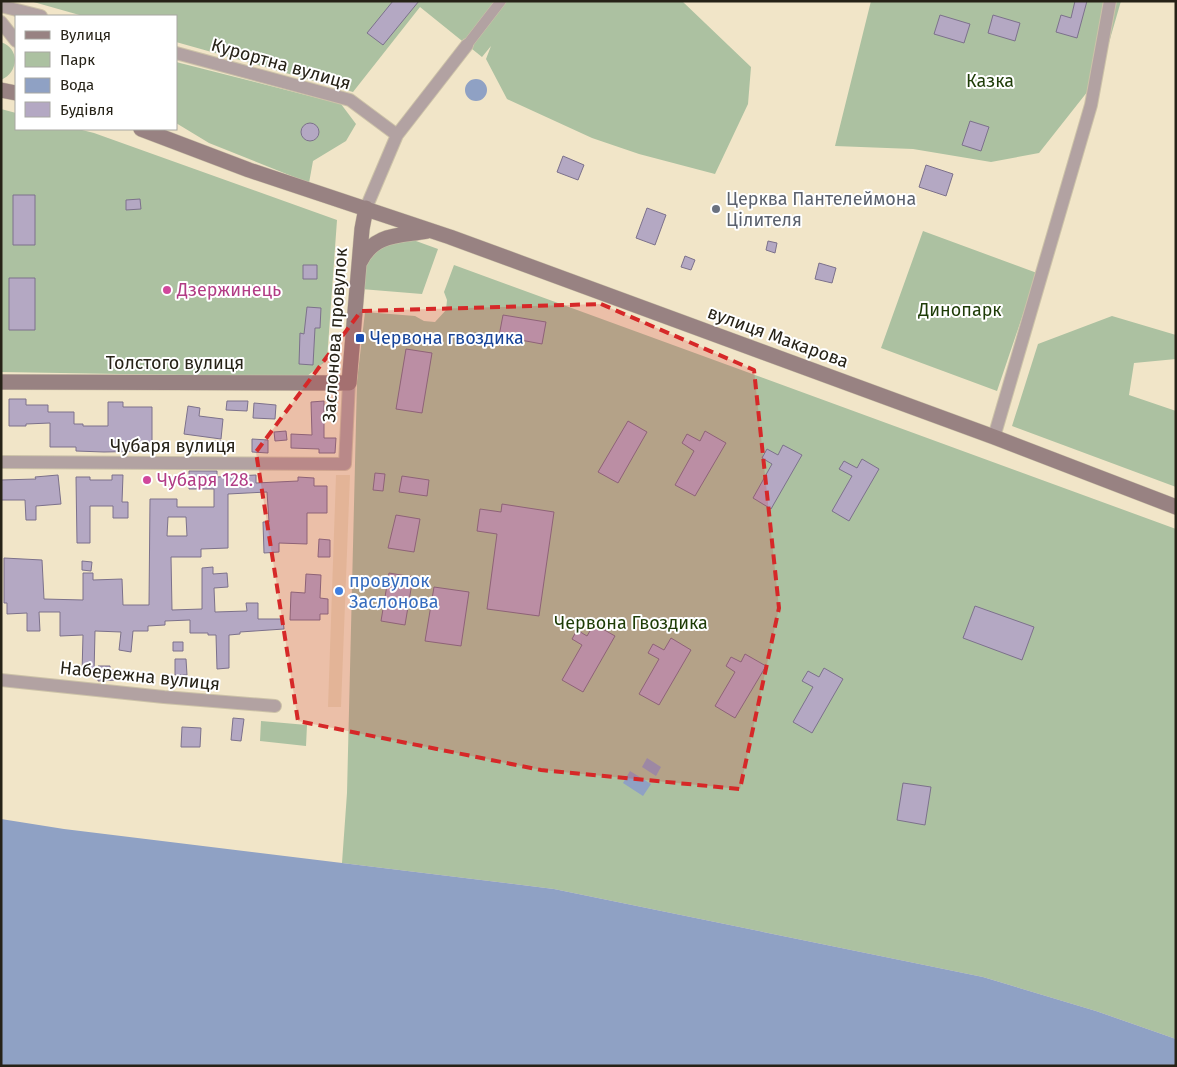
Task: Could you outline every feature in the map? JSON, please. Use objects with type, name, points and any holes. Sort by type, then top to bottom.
[{"type":"main road","points":[[1,90],[15,93]]},
{"type":"main road","name":"вулиця Макарова","points":[[144,130],[249,170],[366,208],[994,437],[1176,506]]},
{"type":"main road","name":"Заслонова провулок","points":[[348,383],[362,229],[366,208]]},
{"type":"main road","points":[[359,264],[364,253],[375,243],[389,236],[429,231]]},
{"type":"main road","name":"Толстого вулиця","points":[[1,382],[348,383]]},
{"type":"street","points":[[366,208],[396,136],[501,1]]},
{"type":"street","points":[[994,437],[1091,105],[1110,1]]},
{"type":"street","points":[[1,6],[37,15]]},
{"type":"street","points":[[1,22],[15,40]]},
{"type":"street","name":"Курортна вулиця","points":[[178,54],[350,100],[396,136]]},
{"type":"street","name":"Заслонова провулок","points":[[345,464],[348,383]]},
{"type":"street","name":"Чубаря вулиця","points":[[1,462],[345,464]]},
{"type":"street","name":"Набережна вулиця","points":[[1,680],[274,706]]},
{"type":"highlighted area","points":[[601,304],[754,370],[779,608],[740,789],[541,770],[298,721],[256,452],[361,311]]},
{"type":"shaded area","name":"провулок Заслонова","points":[[336,475],[350,475],[341,707],[328,707]]},
{"type":"green space","points":[[30,1],[682,1],[751,67],[748,104],[715,174],[639,154],[592,138],[507,99],[486,59],[491,46],[482,57],[420,7],[353,92],[178,43],[178,15],[79,15]]},
{"type":"green space","name":"Казка","points":[[871,1],[1121,1],[1099,77],[1039,153],[991,162],[913,149],[835,146]]},
{"type":"green space","points":[[1,42],[12,50],[15,61],[11,72],[1,80]]},
{"type":"green space","points":[[178,63],[341,104],[356,124],[346,141],[313,161],[309,183],[209,143],[178,124]]},
{"type":"green space","name":"Дзержинець","points":[[1,109],[15,113],[15,130],[82,130],[94,133],[337,220],[327,360],[306,377],[1,372]]},
{"type":"green space","name":"Динопарк","points":[[923,231],[1037,273],[997,391],[881,348]]},
{"type":"green space","points":[[405,240],[416,241],[438,249],[422,294],[361,289],[367,258],[382,245]]},
{"type":"green space","name":"Червона Гвоздика","points":[[454,265],[1176,529],[1176,1039],[1096,1011],[983,977],[554,889],[342,863],[347,793],[357,381],[365,312],[415,316],[424,321],[435,322],[446,310],[447,300],[444,292]]},
{"type":"green space","points":[[1112,316],[1176,335],[1176,359],[1134,363],[1129,395],[1176,411],[1176,487],[1012,426],[1038,344]]},
{"type":"green space","points":[[261,721],[307,725],[306,746],[260,741]]},
{"type":"water","points":[[476,79],[484,82],[487,90],[484,98],[476,101],[468,98],[465,90],[468,82]]},
{"type":"water","points":[[647,758],[661,767],[656,776],[642,767]]},
{"type":"water","points":[[630,771],[651,784],[643,796],[623,783]]},
{"type":"water","points":[[1,819],[64,829],[554,889],[983,977],[1096,1011],[1176,1039],[1176,1066],[1,1066]]},
{"type":"building","points":[[393,1],[419,1],[383,45],[367,33]]},
{"type":"building","points":[[1075,1],[1087,1],[1077,38],[1056,32],[1061,15],[1071,18]]},
{"type":"building","points":[[940,15],[970,24],[964,43],[934,34]]},
{"type":"building","points":[[993,15],[1020,23],[1015,41],[988,33]]},
{"type":"building","points":[[970,121],[989,127],[981,151],[962,145]]},
{"type":"building","points":[[306,123],[314,123],[319,128],[317,139],[306,141],[301,136],[301,128]]},
{"type":"building","points":[[563,156],[584,165],[578,180],[557,172]]},
{"type":"building","points":[[926,165],[953,174],[946,196],[919,187]]},
{"type":"building","points":[[13,195],[35,195],[35,245],[13,245]]},
{"type":"building","points":[[140,199],[141,209],[126,210],[126,200]]},
{"type":"building","points":[[647,208],[666,215],[655,245],[636,238]]},
{"type":"building","points":[[768,241],[777,243],[775,253],[766,250]]},
{"type":"building","points":[[685,256],[695,260],[691,270],[681,267]]},
{"type":"building","points":[[819,263],[836,268],[832,283],[815,279]]},
{"type":"building","points":[[303,265],[317,265],[317,279],[303,279]]},
{"type":"building","points":[[9,278],[35,278],[35,330],[9,330]]},
{"type":"building","points":[[307,307],[321,308],[320,328],[315,328],[313,365],[299,364],[300,333],[304,334]]},
{"type":"building","points":[[503,315],[546,322],[542,344],[499,336]]},
{"type":"building","points":[[406,349],[432,353],[422,413],[396,409]]},
{"type":"building","points":[[9,399],[26,399],[26,405],[48,405],[48,412],[74,412],[74,424],[83,424],[83,426],[108,426],[108,402],[123,402],[123,407],[152,407],[152,451],[76,451],[76,447],[50,447],[50,423],[9,426]]},
{"type":"building","points":[[227,401],[248,401],[247,411],[226,410]]},
{"type":"building","points":[[324,401],[324,438],[336,438],[335,453],[319,453],[319,449],[291,448],[291,434],[312,435],[311,402]]},
{"type":"building","points":[[254,403],[276,405],[275,419],[253,418]]},
{"type":"building","points":[[188,406],[200,408],[199,416],[223,419],[221,439],[184,434]]},
{"type":"building","points":[[628,421],[647,432],[618,483],[598,472]]},
{"type":"building","points":[[286,431],[287,440],[275,441],[274,432]]},
{"type":"building","points":[[705,431],[726,443],[695,496],[675,485],[694,451],[682,443],[687,434],[700,441]]},
{"type":"building","points":[[252,439],[268,440],[268,453],[252,452]]},
{"type":"building","points":[[213,441],[224,441],[224,452],[212,452]]},
{"type":"building","points":[[783,445],[802,455],[771,509],[753,498],[772,464],[762,458],[767,449],[778,455]]},
{"type":"building","points":[[862,459],[879,469],[849,521],[832,511],[852,476],[839,469],[844,461],[857,468]]},
{"type":"building","points":[[189,471],[217,471],[217,477],[256,475],[256,483],[298,481],[298,477],[314,478],[314,486],[327,486],[327,513],[307,513],[307,544],[279,543],[279,552],[264,553],[263,522],[269,522],[267,492],[228,494],[228,548],[201,549],[201,557],[171,557],[172,610],[202,609],[202,568],[213,567],[213,574],[227,573],[228,587],[214,588],[215,612],[247,611],[246,603],[258,603],[258,619],[283,619],[284,629],[240,632],[240,634],[229,635],[229,668],[217,669],[216,635],[190,633],[190,620],[165,621],[165,625],[148,626],[148,631],[133,631],[131,652],[119,650],[121,632],[95,631],[94,674],[82,673],[83,635],[60,636],[60,612],[39,612],[40,631],[27,631],[27,613],[7,614],[7,603],[4,603],[4,558],[42,560],[44,599],[83,600],[83,573],[93,573],[93,580],[122,579],[123,605],[149,605],[150,499],[177,499],[177,507],[214,507],[214,489],[189,489]],"holes":[[[168,517],[186,517],[187,536],[167,536]]]},
{"type":"building","points":[[375,473],[385,474],[383,491],[373,490]]},
{"type":"building","points":[[58,475],[61,504],[36,506],[36,520],[26,520],[25,500],[1,500],[1,480],[36,479],[35,477]]},
{"type":"building","points":[[112,475],[123,475],[122,502],[128,502],[128,518],[113,518],[113,506],[90,506],[90,543],[77,543],[76,477],[90,477],[90,480],[112,480]]},
{"type":"building","points":[[402,476],[429,480],[427,496],[399,492]]},
{"type":"building","points":[[502,504],[554,512],[539,616],[487,609],[497,534],[477,531],[480,509],[501,512]]},
{"type":"building","points":[[396,515],[420,519],[414,552],[388,548]]},
{"type":"building","points":[[319,539],[330,540],[330,557],[318,557]]},
{"type":"building","points":[[82,561],[92,562],[91,571],[82,570]]},
{"type":"building","points":[[389,573],[413,577],[405,625],[381,621]]},
{"type":"building","points":[[306,574],[321,575],[320,598],[328,599],[328,614],[320,614],[320,620],[290,620],[291,592],[305,593]]},
{"type":"building","points":[[434,587],[469,592],[461,646],[425,641]]},
{"type":"building","points":[[975,606],[1034,627],[1022,660],[963,638]]},
{"type":"building","points":[[594,624],[615,636],[583,692],[562,680],[582,645],[572,639],[577,630],[587,636]]},
{"type":"building","points":[[671,638],[691,650],[659,705],[639,694],[659,659],[648,653],[653,644],[664,650]]},
{"type":"building","points":[[173,642],[183,642],[183,651],[173,651]]},
{"type":"building","points":[[745,654],[766,666],[735,718],[715,706],[735,672],[726,666],[731,657],[741,662]]},
{"type":"building","points":[[175,659],[186,659],[187,675],[175,675]]},
{"type":"building","points":[[98,666],[110,666],[110,670],[118,670],[118,680],[98,681]]},
{"type":"building","points":[[824,668],[843,679],[812,733],[793,722],[813,687],[802,681],[808,671],[819,677]]},
{"type":"building","points":[[233,718],[244,719],[241,741],[231,740]]},
{"type":"building","points":[[182,727],[201,728],[200,747],[181,747]]},
{"type":"building","points":[[903,783],[931,787],[925,825],[897,820]]},
{"type":"place","name":"Церква Пантелеймона Цілителя","points":[[716,209]]},
{"type":"place","name":"Дзержинець","points":[[167,290]]},
{"type":"place","name":"Червона гвоздика","points":[[360,338]]},
{"type":"place","name":"Чубаря 128.","points":[[147,480]]},
{"type":"place","name":"провулок Заслонова","points":[[339,591]]}]
